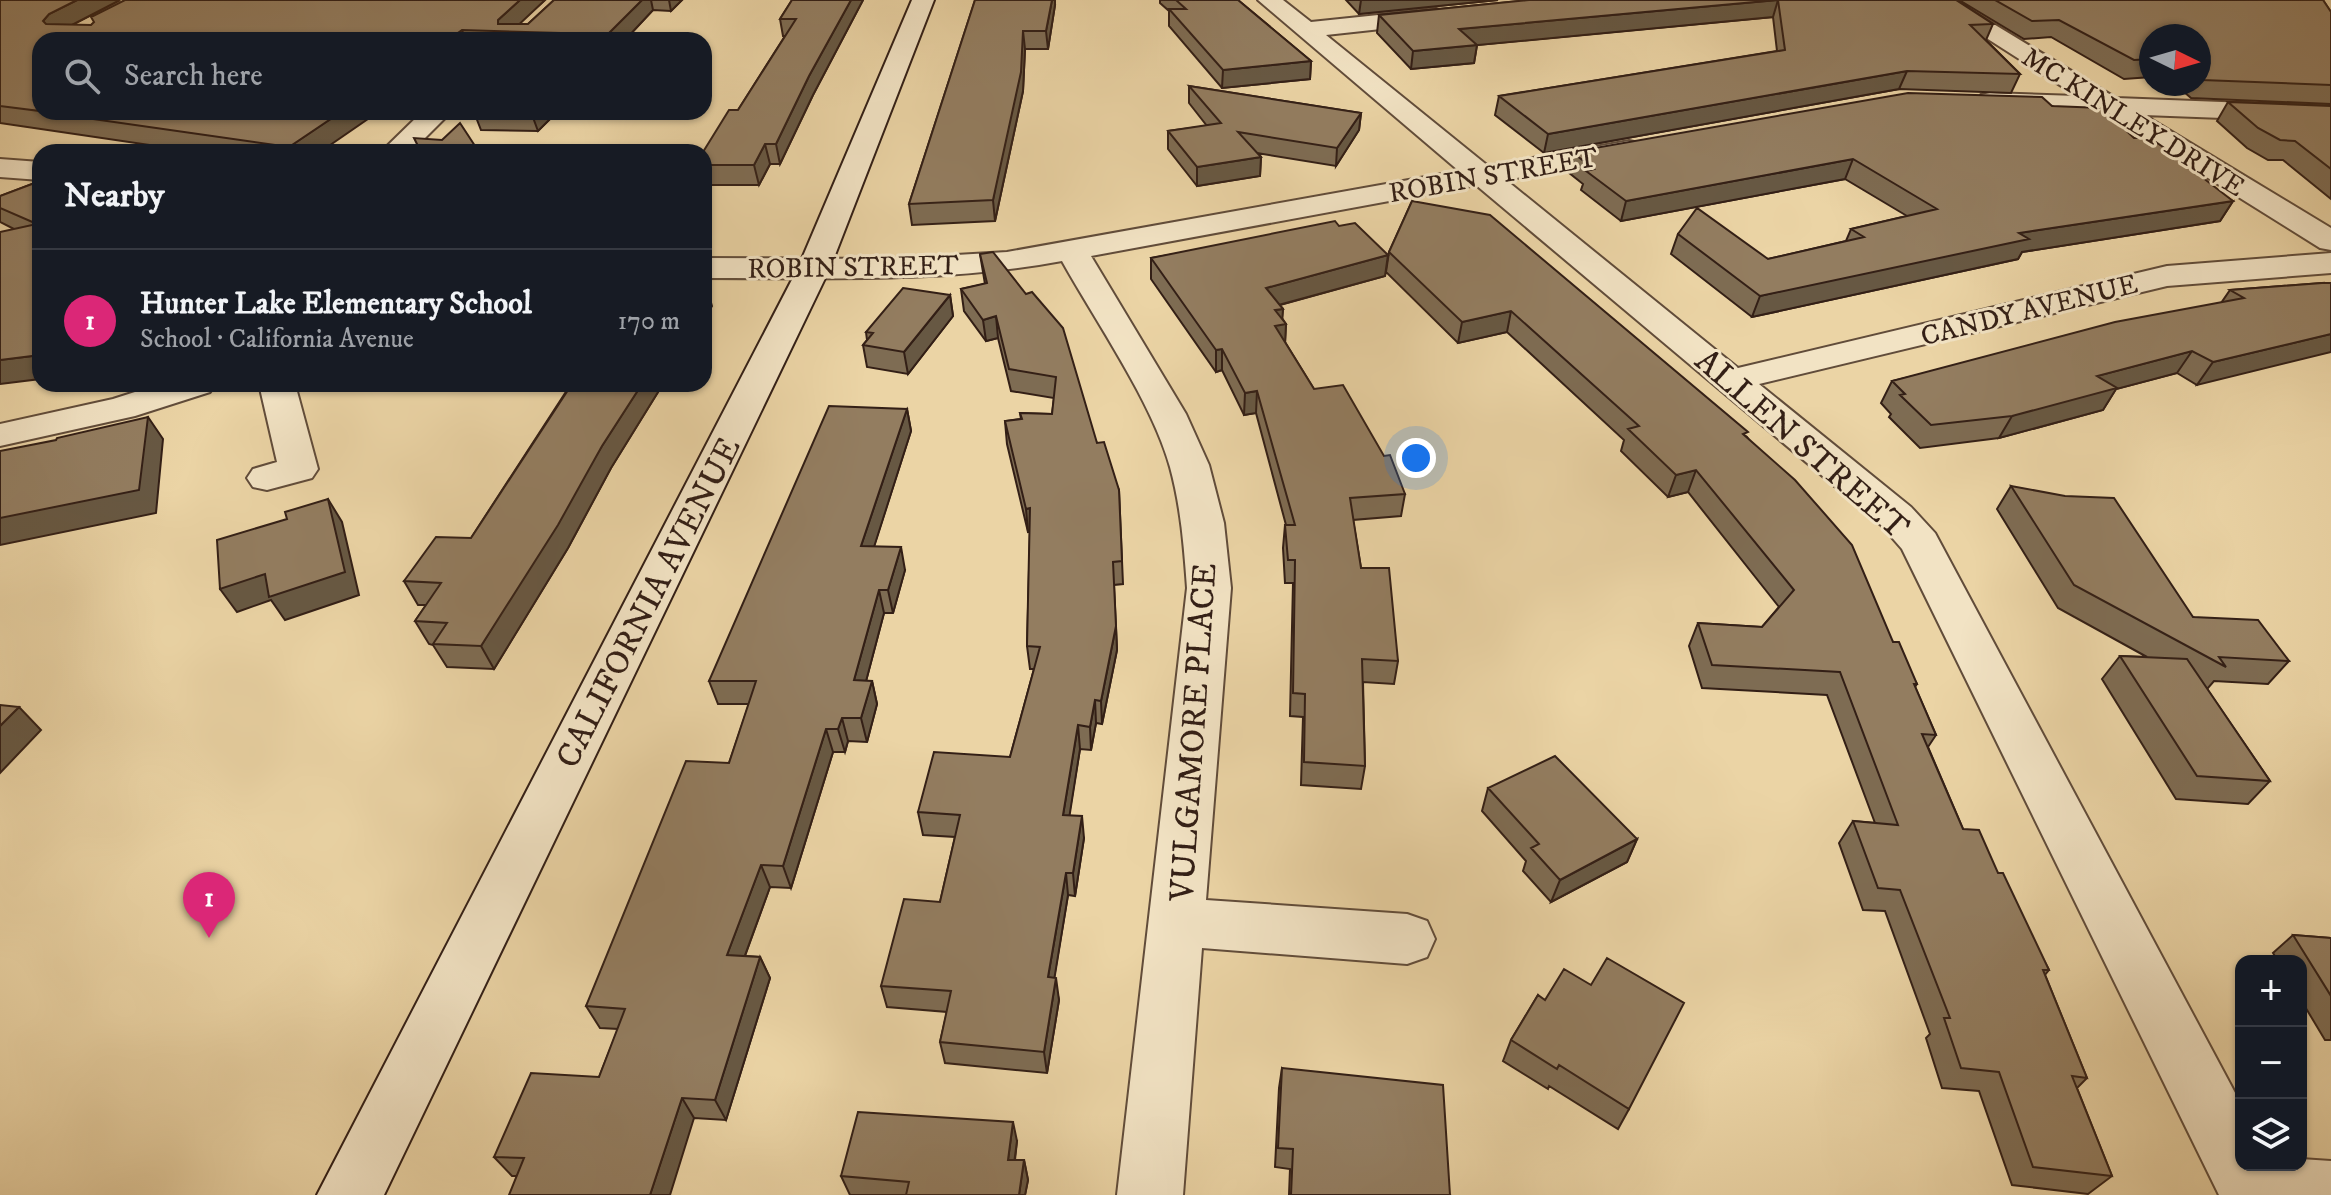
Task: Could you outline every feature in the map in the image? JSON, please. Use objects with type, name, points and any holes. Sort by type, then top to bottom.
[{"type":"street","name":"CALIFORNIA AVENUE","points":[[350,1195],[814,268],[923,0]]},
{"type":"street","name":"ALLEN STREET","points":[[1269,0],[1896,516],[1932,562],[2252,1191]]},
{"type":"street","name":"MC KINLEY DRIVE","points":[[1938,0],[2331,241]]},
{"type":"street","points":[[1305,30],[1457,14]]},
{"type":"street","points":[[1958,100],[2331,114]]},
{"type":"street","points":[[404,144],[429,120]]},
{"type":"street","name":"ROBIN STREET","points":[[712,268],[945,268],[1072,251],[1653,145]]},
{"type":"street","name":"VULGAMORE PLACE","points":[[1072,251],[1167,414],[1189,465],[1203,523],[1209,588],[1150,1195]]},
{"type":"street","name":"CANDY AVENUE","points":[[1732,380],[2167,276],[2331,263]]},
{"type":"street","points":[[0,435],[122,408],[172,392]]},
{"type":"street","points":[[267,478],[298,469],[279,392]]},
{"type":"street","points":[[1177,922],[1407,939]]},
{"type":"street","points":[[2252,1191],[2331,1194]]},
{"type":"building","points":[[0,0],[77,0],[49,14],[43,21],[46,24],[91,25],[94,22],[91,17],[125,0],[520,0],[498,20],[498,24],[528,24],[554,0],[642,0],[610,32],[32,32],[32,110],[0,106]]},
{"type":"building","points":[[792,0],[851,0],[776,144],[765,144],[754,165],[712,165],[712,144],[708,144],[729,110],[738,110],[796,19],[780,19]]},
{"type":"building","points":[[975,0],[1052,0],[1046,31],[1023,31],[1021,72],[993,200],[909,204]]},
{"type":"building","points":[[1176,0],[1238,0],[1311,61],[1223,70],[1169,9],[1186,9]]},
{"type":"building","points":[[1529,0],[1777,0],[1459,29],[1477,45],[1413,51],[1379,15]]},
{"type":"building","points":[[1778,0],[1956,0],[1993,24],[1970,25],[2020,74],[1907,71],[1548,134],[1499,96],[1785,50]]},
{"type":"building","points":[[1995,0],[2323,0],[2331,12],[2331,85],[2211,80],[2211,24],[2139,24],[2139,60],[2134,60],[2059,20],[2032,21]]},
{"type":"building","points":[[1189,86],[1361,113],[1337,148],[1238,132],[1261,157],[1197,167],[1168,131],[1221,123]]},
{"type":"building","points":[[1908,93],[2042,97],[2052,106],[2102,108],[2134,138],[2150,138],[2233,201],[2019,233],[2029,239],[1760,296],[1678,234],[1697,208],[1768,259],[1864,237],[1851,229],[1937,209],[1853,159],[1626,201],[1586,171],[1594,169],[1572,152]]},
{"type":"building","points":[[2228,102],[2331,106],[2331,169],[2295,141],[2280,140],[2258,128]]},
{"type":"building","points":[[100,120],[329,120],[293,144],[268,144]]},
{"type":"building","points":[[460,123],[474,144],[417,144],[414,138],[442,140]]},
{"type":"building","points":[[32,184],[32,222],[0,208],[0,196]]},
{"type":"building","points":[[1412,201],[1490,215],[1748,432],[1743,434],[1795,480],[1852,545],[1893,642],[1899,642],[1917,684],[1914,684],[1936,735],[1922,734],[1963,829],[1979,830],[2049,970],[2043,970],[2087,1078],[2072,1076],[2112,1176],[2033,1167],[1999,1072],[1961,1068],[1944,1018],[1950,1018],[1900,890],[1878,888],[1853,821],[1898,825],[1840,672],[1712,665],[1698,623],[1762,627],[1794,590],[1696,470],[1676,475],[1628,429],[1639,426],[1511,311],[1462,322],[1389,252]]},
{"type":"building","points":[[1335,221],[1339,226],[1355,223],[1388,255],[1266,288],[1283,309],[1275,310],[1286,324],[1275,326],[1314,389],[1343,385],[1384,456],[1390,455],[1405,494],[1350,498],[1361,568],[1389,568],[1398,661],[1362,659],[1365,766],[1304,762],[1305,694],[1293,693],[1295,560],[1288,560],[1285,525],[1295,525],[1257,391],[1245,393],[1222,349],[1216,350],[1151,258]]},
{"type":"building","points":[[32,225],[32,356],[0,360],[0,232]]},
{"type":"building","points":[[993,252],[1026,294],[1032,292],[1063,328],[1097,443],[1104,442],[1119,490],[1122,561],[1113,562],[1116,626],[1101,701],[1095,700],[1090,727],[1078,725],[1063,815],[1082,816],[1073,873],[1066,873],[1048,977],[1056,978],[1044,1052],[940,1042],[951,991],[881,986],[904,899],[940,902],[960,815],[918,812],[934,752],[1010,757],[1040,647],[1027,646],[1030,508],[1026,509],[1005,421],[1022,419],[1020,413],[1052,414],[1056,377],[1009,369],[996,316],[983,320],[961,289],[987,283],[980,254]]},
{"type":"building","points":[[2331,283],[2331,334],[2213,362],[2192,351],[2097,376],[2117,388],[2012,416],[1931,425],[1900,395],[1905,394],[1892,381],[2115,322],[2244,298],[2230,290]]},
{"type":"building","points":[[903,288],[950,295],[904,352],[863,345],[873,333],[866,332]]},
{"type":"building","points":[[567,392],[637,392],[481,646],[433,644],[447,623],[415,621],[441,583],[404,581],[436,537],[471,538]]},
{"type":"building","points":[[829,406],[907,409],[861,546],[901,547],[888,590],[879,590],[854,680],[872,681],[861,718],[842,718],[838,729],[826,729],[783,866],[761,865],[727,955],[760,957],[715,1100],[682,1098],[650,1195],[509,1195],[524,1158],[494,1157],[531,1073],[599,1077],[625,1009],[586,1006],[686,761],[729,763],[756,681],[709,681]]},
{"type":"building","points":[[148,417],[139,490],[0,518],[0,451]]},
{"type":"building","points":[[2011,486],[2065,496],[2114,498],[2193,617],[2258,620],[2289,661],[2219,657],[2226,667],[2074,585]]},
{"type":"building","points":[[328,499],[345,572],[269,597],[265,574],[220,589],[217,540],[287,519],[285,512]]},
{"type":"building","points":[[2120,656],[2187,659],[2270,781],[2197,776]]},
{"type":"building","points":[[0,705],[19,707],[0,726]]},
{"type":"building","points":[[1555,756],[1637,839],[1560,880],[1531,848],[1539,844],[1488,788]]},
{"type":"building","points":[[2293,935],[2331,938],[2331,996],[2307,955]]},
{"type":"building","points":[[1607,958],[1684,1003],[1629,1109],[1559,1065],[1557,1069],[1511,1040],[1538,995],[1545,1000],[1564,969],[1591,985]]},
{"type":"building","points":[[1282,1068],[1443,1085],[1450,1195],[1291,1195],[1293,1149],[1278,1148]]},
{"type":"building","points":[[858,1112],[1013,1122],[1008,1160],[1024,1160],[1019,1195],[906,1195],[909,1182],[841,1176]]},
{"type":"place","name":"Hunter Lake Elementary School","points":[[209,938]]}]
